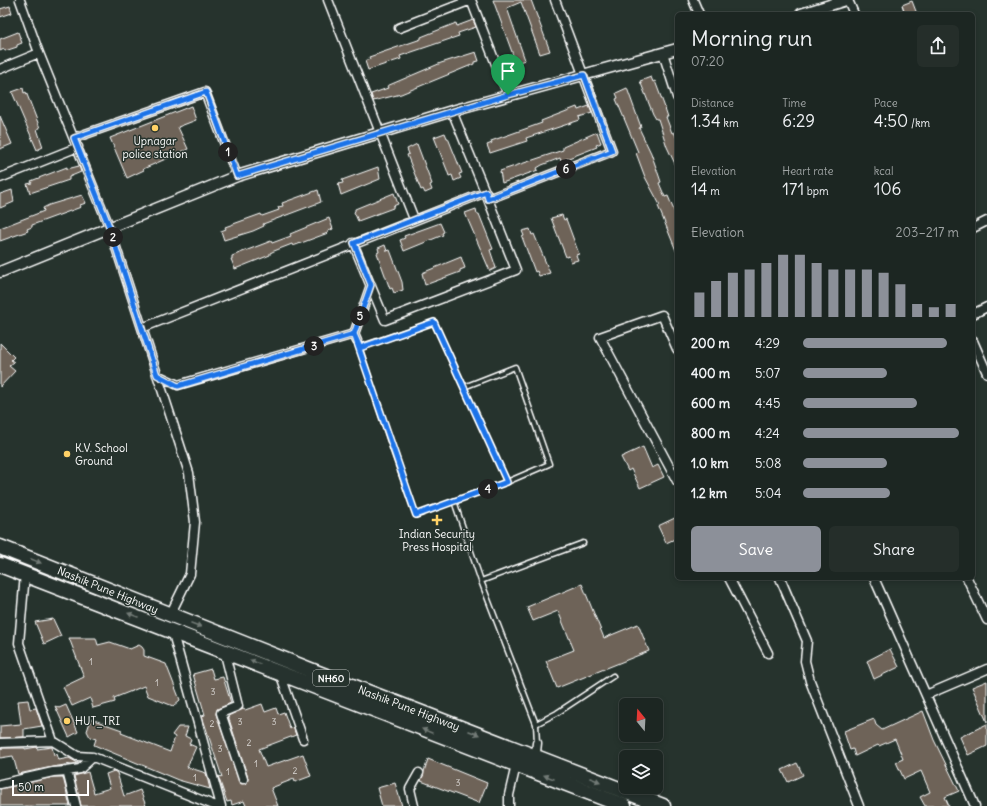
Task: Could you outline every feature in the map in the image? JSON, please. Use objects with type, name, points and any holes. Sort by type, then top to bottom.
[{"type":"highway","name":"Nashik Pune Highway","points":[[0,547],[518,757],[532,771],[624,806]]},
{"type":"highway","name":"Nashik Pune Highway","points":[[0,565],[224,650],[439,736],[518,757],[536,757],[663,806]]},
{"type":"street","points":[[20,0],[38,53],[78,146],[109,226],[189,473],[195,522],[190,574],[170,615]]},
{"type":"street","points":[[328,0],[414,219]]},
{"type":"street","points":[[399,28],[471,0],[508,95]]},
{"type":"street","points":[[142,328],[414,219],[612,151],[555,0]]},
{"type":"street","points":[[693,0],[697,12]]},
{"type":"street","points":[[808,12],[847,0],[853,12]]},
{"type":"street","points":[[0,272],[109,226],[237,176],[452,111],[675,50]]},
{"type":"street","points":[[0,69],[38,53]]},
{"type":"street","points":[[663,53],[675,91]]},
{"type":"street","points":[[74,138],[206,92],[237,176]]},
{"type":"street","points":[[354,243],[385,320],[516,270],[452,111]]},
{"type":"street","points":[[0,178],[78,146]]},
{"type":"street","points":[[975,227],[987,221]]},
{"type":"street","points":[[157,375],[178,386],[357,341],[371,285]]},
{"type":"street","points":[[975,313],[987,307]]},
{"type":"street","points":[[675,344],[662,315],[600,337],[675,477]]},
{"type":"street","points":[[975,346],[987,373]]},
{"type":"street","points":[[25,574],[19,643],[53,741]]},
{"type":"street","points":[[729,580],[768,653]]},
{"type":"street","points":[[781,580],[806,641],[805,661],[810,681],[859,806]]},
{"type":"street","points":[[875,580],[895,621],[975,806]]},
{"type":"street","points":[[968,580],[987,620]]},
{"type":"street","points":[[172,630],[222,806]]},
{"type":"street","points":[[224,650],[238,706],[221,713],[243,779]]},
{"type":"street","points":[[926,695],[987,669]]},
{"type":"street","points":[[280,672],[303,739]]},
{"type":"street","points":[[0,743],[53,741],[78,756],[93,757],[216,806]]},
{"type":"street","points":[[532,771],[536,757],[537,743]]},
{"type":"street","points":[[0,784],[53,772],[74,771],[85,766],[93,757]]},
{"type":"street","points":[[509,806],[509,795],[518,757]]},
{"type":"street","points":[[67,771],[76,806]]},
{"type":"street","points":[[414,806],[410,790],[419,773]]},
{"type":"lane","points":[[464,387],[515,367],[549,464],[507,482],[416,515],[357,341],[434,322],[507,482]]},
{"type":"lane","points":[[454,501],[481,581],[536,724],[537,743]]},
{"type":"lane","points":[[481,581],[583,542]]},
{"type":"lane","points":[[536,724],[557,713],[613,676]]},
{"type":"building","points":[[493,0],[531,0],[550,51],[540,54],[521,2],[507,8],[525,60],[516,63]]},
{"type":"building","points":[[912,1],[916,12],[904,12],[902,5]]},
{"type":"building","points":[[10,6],[12,13],[0,17],[0,9]]},
{"type":"building","points":[[473,20],[476,27],[458,33],[459,36],[400,56],[401,59],[368,70],[365,61],[370,59],[369,57],[421,39],[421,37],[456,23],[457,26]]},
{"type":"building","points":[[18,32],[22,43],[17,45],[17,47],[0,51],[0,39]]},
{"type":"building","points":[[476,52],[479,61],[474,62],[474,64],[401,94],[373,101],[371,94],[388,88],[387,86],[441,63]]},
{"type":"building","points":[[651,77],[653,82],[655,81],[668,117],[666,117],[672,133],[674,132],[675,134],[675,164],[667,147],[658,119],[656,119],[653,114],[640,81]]},
{"type":"building","points":[[23,88],[40,128],[37,129],[43,147],[37,150],[12,92]]},
{"type":"building","points":[[627,88],[641,127],[639,128],[651,153],[659,176],[661,182],[659,183],[665,197],[668,196],[675,213],[675,248],[658,206],[660,205],[645,177],[636,153],[638,152],[616,99],[618,98],[616,93]]},
{"type":"building","points":[[191,106],[196,120],[178,127],[188,149],[143,169],[144,170],[127,178],[110,138]]},
{"type":"building","points":[[589,106],[592,113],[579,117],[580,120],[526,138],[527,141],[490,153],[487,145],[492,143],[491,141],[542,123],[541,121],[577,107],[578,110]]},
{"type":"building","points":[[0,116],[12,144],[0,149]]},
{"type":"building","points":[[597,132],[601,143],[596,145],[597,147],[561,161],[560,158],[542,165],[537,168],[538,170],[502,183],[500,171],[563,150],[563,147]]},
{"type":"building","points":[[445,133],[462,173],[459,174],[461,178],[454,181],[452,175],[449,176],[434,137]]},
{"type":"building","points":[[417,144],[432,184],[430,185],[432,190],[425,193],[423,189],[421,190],[407,155],[409,154],[407,149]]},
{"type":"building","points":[[79,166],[81,172],[69,177],[69,180],[30,193],[27,184],[32,183],[31,181],[67,167],[67,169]]},
{"type":"building","points":[[378,167],[380,179],[341,195],[338,184],[343,183],[342,180]]},
{"type":"building","points":[[12,190],[14,202],[0,208],[0,194]]},
{"type":"building","points":[[318,190],[321,202],[263,224],[264,226],[253,231],[224,240],[221,231],[226,229],[225,227],[261,214],[262,216],[279,210],[278,207],[283,206],[282,203]]},
{"type":"building","points":[[394,193],[398,204],[393,206],[393,208],[358,221],[354,212],[355,209]]},
{"type":"building","points":[[82,195],[86,203],[80,205],[81,207],[32,225],[32,227],[27,229],[28,231],[0,241],[0,228],[44,211],[43,208],[49,205]]},
{"type":"building","points":[[476,209],[493,249],[490,250],[496,268],[490,271],[465,213]]},
{"type":"building","points":[[562,215],[564,220],[566,219],[579,254],[576,255],[578,260],[571,262],[569,256],[566,257],[551,218]]},
{"type":"building","points":[[329,218],[333,229],[328,231],[328,233],[293,246],[292,244],[270,253],[270,255],[235,269],[231,259],[232,256],[271,241],[272,243],[291,236],[290,234]]},
{"type":"building","points":[[440,223],[444,232],[442,233],[443,235],[404,251],[400,240],[405,238],[404,236]]},
{"type":"building","points":[[530,229],[532,235],[534,234],[550,273],[539,276],[537,271],[535,272],[522,237],[524,236],[522,231]]},
{"type":"building","points":[[385,245],[387,251],[390,250],[402,282],[403,290],[394,293],[392,288],[390,289],[377,253],[379,252],[378,248]]},
{"type":"building","points":[[461,257],[465,268],[460,270],[460,272],[425,285],[422,273]]},
{"type":"building","points":[[0,343],[14,357],[11,360],[14,362],[9,366],[15,371],[0,387]]},
{"type":"building","points":[[643,447],[652,468],[658,465],[664,477],[640,488],[631,469],[628,471],[621,457]]},
{"type":"building","points":[[675,518],[675,539],[666,543],[658,526]]},
{"type":"building","points":[[582,584],[604,638],[638,624],[649,651],[557,688],[546,661],[574,650],[558,611],[533,621],[527,607]]},
{"type":"building","points":[[53,619],[61,636],[44,644],[35,622]]},
{"type":"building","points":[[69,638],[96,638],[98,645],[110,642],[130,649],[139,645],[144,650],[144,656],[166,664],[180,700],[173,706],[148,696],[144,686],[114,698],[115,702],[93,708],[90,698],[72,706],[63,687],[84,677]]},
{"type":"building","points":[[890,649],[899,667],[874,679],[867,661]]},
{"type":"building","points":[[211,669],[214,679],[223,677],[231,703],[217,709],[216,714],[240,783],[247,783],[248,778],[228,716],[243,709],[245,710],[262,704],[265,712],[276,708],[278,714],[284,712],[290,729],[293,727],[296,735],[259,749],[266,767],[303,754],[311,776],[295,782],[294,779],[271,788],[278,806],[246,806],[244,801],[232,805],[231,801],[227,802],[218,776],[222,777],[202,716],[205,715],[193,674]]},
{"type":"building","points":[[987,681],[987,722],[972,687]]},
{"type":"building","points":[[28,700],[30,709],[36,708],[42,726],[24,729],[24,737],[0,738],[0,726],[21,724],[18,701]]},
{"type":"building","name":"HUT_TRI","points":[[66,705],[78,732],[69,737],[55,706],[59,708]]},
{"type":"building","points":[[923,711],[934,740],[959,791],[945,797],[949,806],[925,806],[920,797],[930,792],[921,771],[904,779],[896,762],[903,759],[895,739],[855,756],[853,749],[850,750],[844,731],[874,719],[876,725],[882,730]]},
{"type":"building","points":[[91,719],[122,730],[121,733],[170,752],[175,737],[172,735],[178,727],[188,727],[185,736],[191,739],[189,744],[196,747],[187,767],[206,773],[210,789],[178,780],[94,745],[96,739],[90,737],[87,731]]},
{"type":"building","points":[[987,724],[987,746],[968,755],[960,737]]},
{"type":"building","points":[[37,747],[37,749],[52,747],[54,755],[57,754],[59,760],[69,758],[78,763],[18,774],[13,756],[0,758],[0,748],[25,749]]},
{"type":"building","points":[[428,759],[487,783],[479,803],[421,781]]},
{"type":"building","points":[[797,763],[803,775],[788,782],[782,770]]},
{"type":"building","points":[[114,771],[117,773],[124,796],[140,790],[146,806],[81,806],[74,776],[88,772],[94,793],[110,788],[106,774]]},
{"type":"building","points":[[54,777],[63,777],[70,806],[0,806],[0,789]]},
{"type":"building","points":[[395,783],[402,806],[382,806],[377,788]]},
{"type":"place","name":"Upnagar police station","points":[[155,128]]},
{"type":"place","name":"K.V. School Ground","points":[[67,454]]},
{"type":"place","name":"Indian Security Press Hospital","points":[[437,520]]},
{"type":"place","name":"HUT_TRI","points":[[67,721]]},
{"type":"route","points":[[508,95],[237,176],[206,92],[74,138],[109,226],[157,375],[178,386],[354,334],[416,515],[507,482],[434,322],[360,348],[354,334],[371,285],[354,243],[486,192],[488,199],[612,151],[584,75],[508,95]]}]
